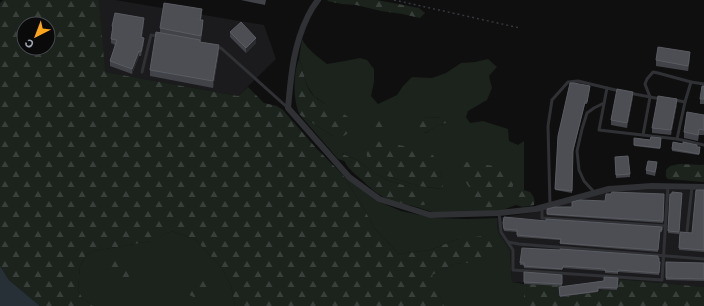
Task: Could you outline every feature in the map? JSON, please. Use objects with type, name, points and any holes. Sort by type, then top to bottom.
[{"type":"street","points":[[318,0],[311,9],[304,25],[293,58],[288,108],[349,177],[379,199],[430,215],[499,213],[536,209],[609,189],[652,186],[704,188]]},
{"type":"lane","points":[[142,72],[151,35],[159,36]]},
{"type":"lane","points":[[213,47],[221,48],[288,108]]},
{"type":"lane","points":[[643,135],[650,97],[645,84],[652,72],[704,84]]},
{"type":"lane","points":[[550,205],[548,126],[552,100],[568,82],[578,82],[664,99]]},
{"type":"lane","points":[[677,140],[691,82]]},
{"type":"lane","points":[[607,88],[599,130],[643,135],[704,145]]},
{"type":"lane","points":[[671,100],[685,102]]},
{"type":"lane","points":[[595,193],[584,182],[579,170],[577,150],[587,113],[604,103]]},
{"type":"lane","points":[[499,213],[501,232],[513,250],[513,270],[662,280],[668,186]]},
{"type":"lane","points":[[687,231],[692,187]]},
{"type":"lane","points":[[542,207],[542,218],[666,226]]},
{"type":"lane","points":[[508,242],[664,256],[704,258]]},
{"type":"path","points":[[394,0],[520,28]]},
{"type":"shaded area","points":[[99,0],[115,0],[264,25],[276,59],[238,96],[104,72]]},
{"type":"shaded area","points":[[663,189],[704,191],[704,287],[618,279],[617,290],[604,289],[598,292],[560,297],[559,285],[512,282],[510,250],[498,232],[497,218],[537,212],[552,206],[611,191]]},
{"type":"shaded area","points":[[0,266],[9,280],[40,306],[0,306]]},
{"type":"green space","points":[[3,0],[99,0],[105,72],[238,96],[248,87],[264,103],[277,106],[283,110],[316,148],[343,175],[375,229],[399,254],[430,250],[458,239],[491,235],[497,247],[497,251],[489,261],[454,264],[432,275],[444,306],[235,306],[231,285],[221,267],[195,239],[171,231],[152,241],[94,251],[86,255],[80,266],[78,290],[83,299],[93,306],[40,306],[9,280],[0,266],[0,3]]},
{"type":"green space","points":[[377,0],[419,8],[425,13],[420,18],[356,5],[327,1]]},
{"type":"green space","points":[[302,39],[316,56],[327,64],[360,58],[367,60],[374,69],[374,82],[371,96],[378,104],[397,95],[412,77],[432,78],[446,73],[461,63],[488,59],[497,67],[489,76],[492,88],[487,100],[468,111],[466,117],[470,123],[483,121],[508,129],[509,141],[518,145],[524,141],[524,190],[518,192],[514,198],[516,205],[498,212],[432,212],[410,205],[430,204],[410,187],[389,181],[373,172],[357,160],[342,153],[344,161],[338,159],[300,115],[333,136],[345,115],[331,108],[314,96],[308,87],[299,59]],"holes":[[[426,117],[441,118],[444,124],[436,126],[426,133],[420,133],[415,128]],[[440,171],[442,189],[418,186],[387,176]]]},
{"type":"green space","points":[[299,59],[310,92],[322,102],[343,113],[350,119],[352,125],[347,134],[340,138],[333,136],[300,115],[295,95],[295,80]]},
{"type":"green space","points":[[383,115],[394,121],[394,124],[380,131],[374,130],[367,126],[373,120]]},
{"type":"green space","points":[[426,117],[441,118],[448,122],[426,132],[419,133],[415,128],[419,122]]},
{"type":"green space","points":[[373,141],[429,151],[438,161],[443,189],[418,186],[387,176],[368,161],[366,151]]},
{"type":"green space","points":[[341,153],[357,160],[373,172],[389,181],[410,187],[426,195],[430,198],[430,204],[401,204],[383,197],[352,171],[345,162]]},
{"type":"green space","points":[[466,162],[502,167],[515,179],[509,198],[495,206],[480,207],[461,175],[461,168]]},
{"type":"green space","points":[[679,164],[704,164],[704,182],[668,179],[666,177],[666,170],[670,166]]},
{"type":"green space","points":[[343,175],[375,200],[401,211],[435,218],[497,218],[498,232],[510,250],[512,282],[524,284],[524,306],[444,306],[431,275],[454,264],[462,263],[458,239],[430,250],[399,254],[375,229]]},
{"type":"green space","points":[[524,190],[530,192],[532,195],[534,205],[523,207],[516,205],[513,198],[518,192]]},
{"type":"green space","points":[[171,231],[195,239],[221,267],[231,285],[235,306],[93,306],[83,299],[78,290],[80,266],[86,255],[94,251],[151,241]]},
{"type":"green space","points":[[115,258],[134,272],[126,279],[119,278],[109,271],[107,267],[110,260]]},
{"type":"green space","points":[[196,278],[209,284],[208,293],[201,297],[192,297],[185,289],[189,281]]},
{"type":"green space","points":[[618,279],[704,287],[704,306],[524,306],[524,284],[559,285],[561,297],[598,292],[604,289],[617,290]]},
{"type":"building","points":[[164,3],[202,9],[200,20],[203,20],[201,36],[160,28]]},
{"type":"building","points":[[115,13],[144,18],[141,37],[144,38],[141,52],[139,51],[132,69],[110,61],[117,40],[111,39]]},
{"type":"building","points":[[241,22],[256,38],[246,48],[230,32]]},
{"type":"building","points":[[156,32],[219,45],[213,81],[150,70]]},
{"type":"building","points":[[658,47],[690,52],[688,66],[656,60]]},
{"type":"building","points":[[570,83],[590,86],[587,102],[585,102],[573,150],[572,191],[555,189],[558,136]]},
{"type":"building","points":[[702,86],[704,86],[704,99],[700,99]]},
{"type":"building","points":[[617,89],[633,92],[627,123],[611,120]]},
{"type":"building","points":[[658,96],[677,99],[671,130],[652,128]]},
{"type":"building","points":[[687,112],[704,115],[704,130],[699,129],[698,135],[684,132]]},
{"type":"building","points":[[651,137],[661,138],[660,148],[634,145],[634,138],[650,140]]},
{"type":"building","points":[[673,142],[683,144],[683,142],[697,145],[697,147],[700,147],[699,154],[672,149]]},
{"type":"building","points":[[628,156],[630,174],[616,175],[615,157]]},
{"type":"building","points":[[648,161],[657,162],[655,172],[646,170]]},
{"type":"building","points":[[696,190],[704,190],[704,250],[679,248],[680,232],[692,233]]},
{"type":"building","points":[[612,192],[664,194],[663,221],[547,214],[547,209],[555,207],[572,207],[572,202],[580,200],[605,201],[606,194],[611,194]]},
{"type":"building","points":[[672,192],[682,193],[679,232],[668,231],[670,194],[672,194]]},
{"type":"building","points":[[504,217],[546,221],[546,219],[662,227],[662,230],[660,230],[658,250],[560,243],[561,239],[517,235],[517,230],[504,229]]},
{"type":"building","points":[[522,248],[560,249],[658,256],[660,262],[659,273],[618,270],[618,272],[605,271],[605,269],[563,266],[562,269],[524,266],[524,263],[520,263]]},
{"type":"building","points":[[666,262],[704,263],[704,279],[666,278]]},
{"type":"building","points":[[524,272],[562,275],[562,284],[524,282]]},
{"type":"building","points":[[604,277],[618,278],[617,288],[598,287],[598,291],[560,296],[559,287],[604,281]]}]
